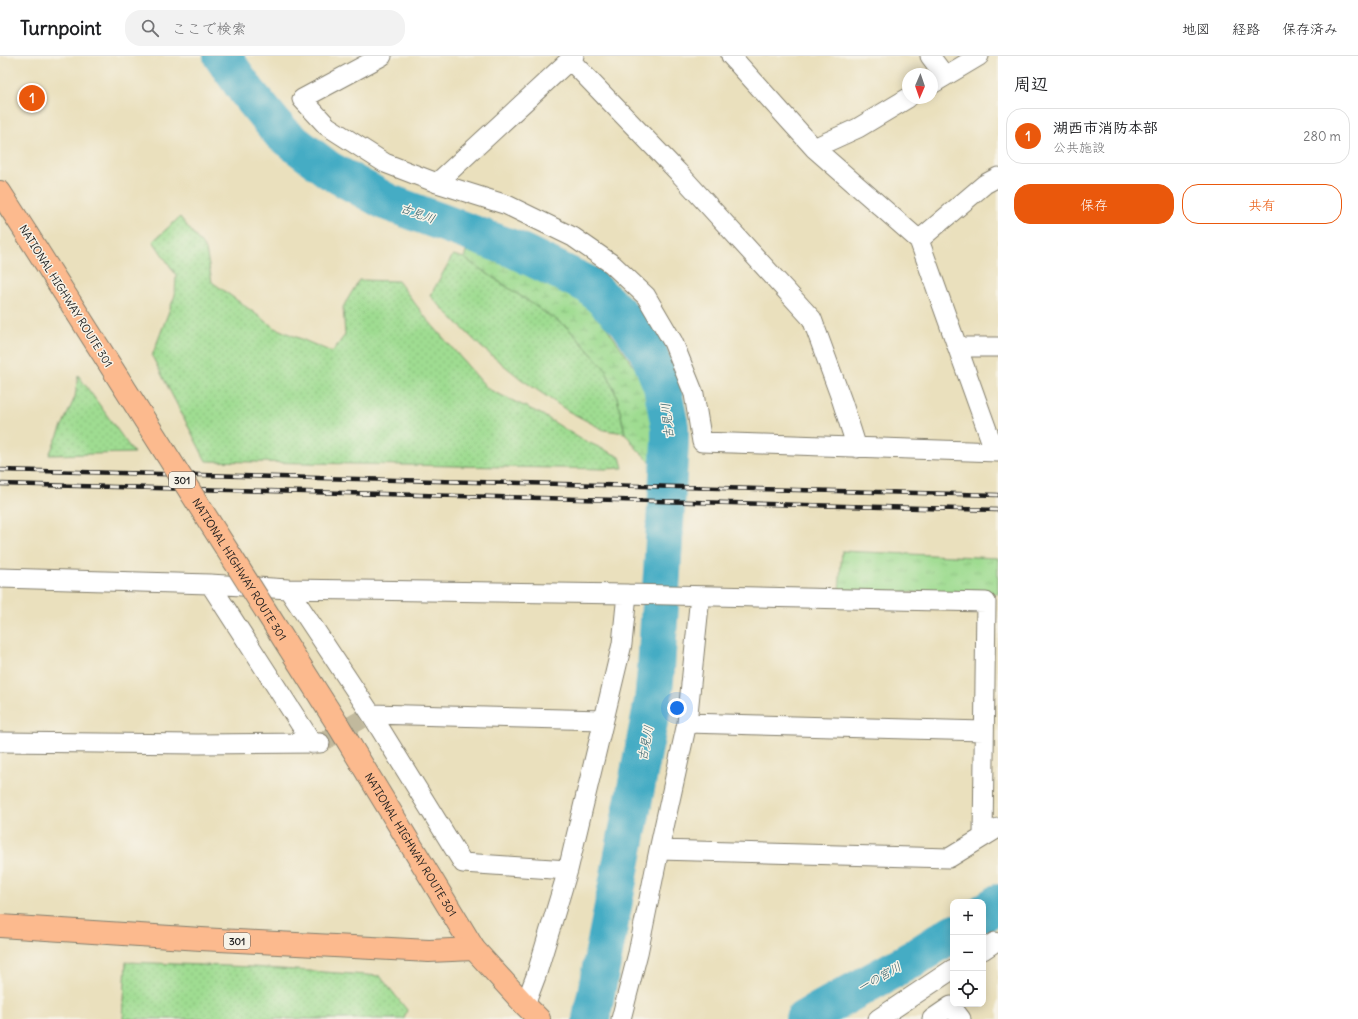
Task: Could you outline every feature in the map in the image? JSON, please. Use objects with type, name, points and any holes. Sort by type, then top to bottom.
[{"type":"highway","name":"NATIONAL HIGHWAY ROUTE 301","points":[[0,192],[338,725],[474,949],[532,1012]]},
{"type":"highway","name":"301","points":[[0,926],[428,952],[474,949]]},
{"type":"street","points":[[382,56],[302,99],[327,126],[385,162],[437,183],[507,205],[573,237],[612,264],[646,296],[674,342],[694,394],[702,442],[997,452],[919,240],[814,148],[730,56]]},
{"type":"street","points":[[930,56],[939,80],[979,56]]},
{"type":"street","points":[[437,183],[572,58],[812,319],[842,401],[857,448]]},
{"type":"street","points":[[814,148],[858,128],[902,102]]},
{"type":"street","points":[[919,240],[985,184],[998,177]]},
{"type":"street","points":[[958,348],[998,347]]},
{"type":"street","points":[[0,578],[210,584],[288,589],[632,594],[986,602],[984,731],[991,833],[949,858],[659,850]]},
{"type":"street","points":[[0,742],[317,744],[210,584]]},
{"type":"street","points":[[288,589],[371,714],[463,863],[568,870]]},
{"type":"street","points":[[532,1012],[536,976],[568,870],[622,644],[632,594]]},
{"type":"street","points":[[622,1019],[638,954],[687,723],[700,596]]},
{"type":"street","points":[[371,714],[603,720]]},
{"type":"street","points":[[687,723],[984,731]]},
{"type":"street","points":[[878,1019],[950,971]]},
{"type":"street","points":[[932,1019],[952,1006],[961,1019]]},
{"type":"green space","points":[[180,217],[206,250],[212,282],[275,328],[332,352],[345,335],[343,307],[359,280],[398,281],[426,318],[488,389],[541,414],[579,438],[620,457],[623,468],[605,469],[206,461],[152,356],[175,295],[176,275],[153,241]]},
{"type":"green space","points":[[466,251],[535,274],[570,288],[607,328],[650,389],[657,433],[652,464],[637,449],[625,433],[617,397],[606,370],[568,328],[464,258]]},
{"type":"green space","points":[[453,255],[464,258],[568,328],[606,370],[617,397],[625,433],[604,430],[568,411],[521,379],[480,346],[430,296]]},
{"type":"green space","points":[[78,375],[134,453],[49,455],[75,397]]},
{"type":"green space","points":[[842,551],[998,558],[998,594],[839,591]]},
{"type":"green space","points":[[126,962],[252,967],[380,976],[407,1010],[404,1019],[123,1019]]},
{"type":"waterway","name":"古見川","points":[[222,56],[248,93],[282,134],[329,170],[387,202],[514,249],[589,285],[627,321],[649,353],[662,386],[670,427],[670,443],[653,701],[591,1019]]},
{"type":"waterway","name":"一の宮川","points":[[986,911],[998,903]]},
{"type":"waterway","name":"一の宮川","points":[[804,1019],[916,957],[950,935]]},
{"type":"tunnel","points":[[320,743],[371,714]]},
{"type":"railway","points":[[0,470],[998,495]]},
{"type":"railway","points":[[0,484],[998,510]]},
{"type":"place","name":"湖西市消防本部","points":[[32,98]]}]
